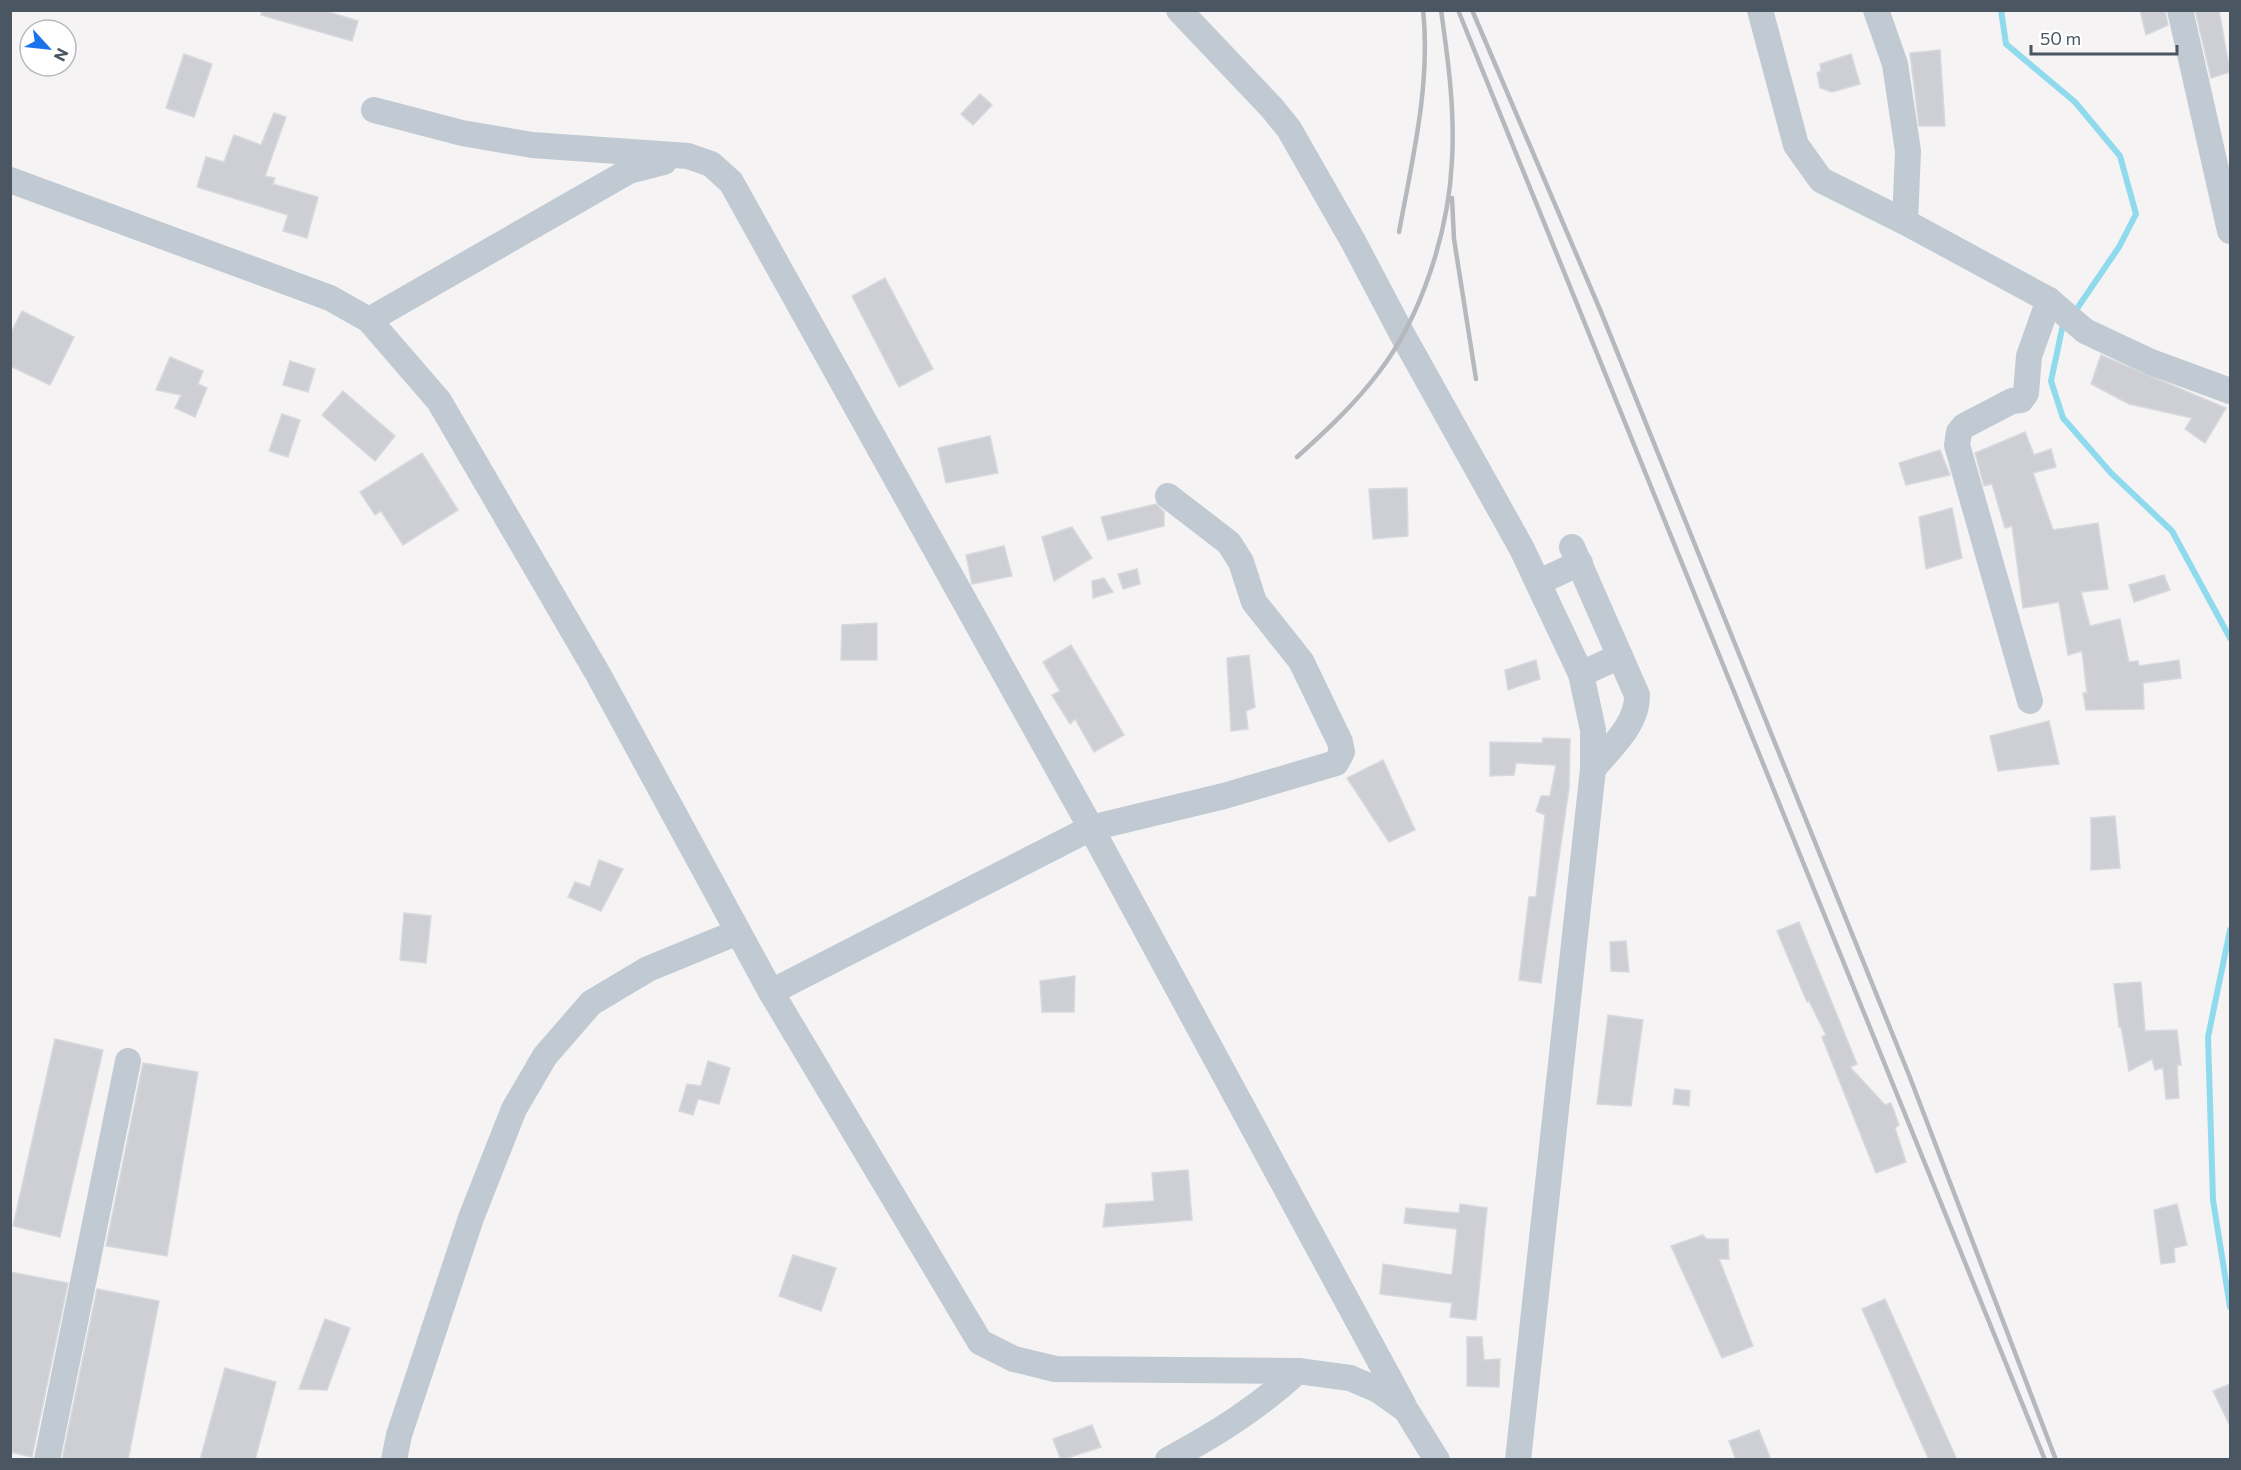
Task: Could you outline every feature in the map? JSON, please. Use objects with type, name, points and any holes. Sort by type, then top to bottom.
[{"type":"street","points":[[1179,10],[1289,129],[1353,241],[1539,582],[1581,674],[1593,729],[1593,769],[1518,1460]]},
{"type":"street","points":[[1760,10],[1796,145],[1821,180],[1905,222],[2054,304],[2085,331],[2151,362],[2230,391]]},
{"type":"street","points":[[1876,10],[1895,64],[1908,151],[1905,222]]},
{"type":"street","points":[[2180,10],[2230,231]]},
{"type":"street","points":[[374,110],[462,133],[532,145],[688,156],[711,164],[731,182],[1091,828],[1406,1410],[1437,1460]]},
{"type":"street","points":[[369,320],[629,171],[688,156]]},
{"type":"street","points":[[10,180],[330,298],[369,320],[439,401],[598,674],[771,992],[980,1342],[1014,1359],[1055,1369],[1298,1371],[1350,1377],[1378,1389],[1406,1410]]},
{"type":"street","points":[[2030,702],[1957,445],[1959,432],[1964,426],[2012,401],[2021,400],[2026,393],[2030,356],[2054,304]]},
{"type":"street","points":[[771,992],[1091,828],[1224,796],[1336,763],[1342,752],[1340,742],[1309,675],[1254,602],[1241,562],[1229,543],[1168,496]]},
{"type":"street","points":[[1539,582],[1576,555],[1637,695],[1638,708],[1629,724],[1593,769]]},
{"type":"street","points":[[1581,674],[1620,657]]},
{"type":"street","points":[[394,1460],[399,1435],[471,1218],[514,1109],[545,1056],[591,1003],[648,969],[738,932]]},
{"type":"street","points":[[47,1460],[128,1061]]},
{"type":"street","points":[[1168,1460],[1229,1427],[1268,1399],[1298,1371]]},
{"type":"building","points":[[262,10],[323,10],[358,21],[352,41],[261,15]]},
{"type":"building","points":[[2140,10],[2165,10],[2168,25],[2146,35]]},
{"type":"building","points":[[2195,10],[2219,10],[2230,72],[2211,78]]},
{"type":"building","points":[[1940,50],[1945,126],[1919,126],[1910,53]]},
{"type":"building","points":[[184,54],[212,64],[194,117],[166,108]]},
{"type":"building","points":[[1851,54],[1860,84],[1832,92],[1820,88],[1817,73],[1821,71],[1820,64]]},
{"type":"building","points":[[980,94],[992,105],[973,125],[961,114]]},
{"type":"building","points":[[274,113],[286,117],[265,176],[275,178],[273,184],[318,197],[307,238],[283,231],[288,215],[197,187],[206,157],[224,162],[234,135],[261,145]]},
{"type":"building","points":[[885,278],[933,369],[899,387],[852,296]]},
{"type":"building","points":[[22,311],[74,337],[50,385],[10,366],[10,335]]},
{"type":"building","points":[[2101,355],[2226,408],[2205,443],[2185,429],[2192,418],[2129,404],[2091,384]]},
{"type":"building","points":[[170,357],[203,371],[198,384],[207,388],[195,417],[175,408],[181,395],[156,390]]},
{"type":"building","points":[[290,361],[315,369],[308,392],[283,385]]},
{"type":"building","points":[[343,391],[395,436],[375,461],[322,415]]},
{"type":"building","points":[[282,414],[300,420],[288,457],[269,451]]},
{"type":"building","points":[[2025,432],[2034,455],[2051,449],[2056,467],[2033,473],[2053,530],[2098,523],[2108,589],[2081,592],[2090,626],[2120,619],[2129,662],[2138,661],[2139,666],[2179,660],[2181,678],[2143,683],[2144,709],[2086,710],[2083,693],[2087,693],[2082,651],[2068,655],[2059,602],[2023,608],[2012,526],[2005,528],[1992,484],[1984,486],[1975,453]]},
{"type":"building","points":[[990,436],[998,473],[946,483],[938,448]]},
{"type":"building","points":[[1940,450],[1950,475],[1906,485],[1899,463]]},
{"type":"building","points":[[422,453],[458,510],[403,545],[381,511],[375,515],[360,492]]},
{"type":"building","points":[[1407,488],[1408,536],[1373,539],[1369,489]]},
{"type":"building","points":[[1156,504],[1164,512],[1164,526],[1108,540],[1101,517]]},
{"type":"building","points":[[1952,508],[1962,558],[1926,569],[1919,517]]},
{"type":"building","points":[[1072,527],[1092,558],[1054,581],[1042,537]]},
{"type":"building","points":[[1004,546],[1012,576],[972,584],[966,555]]},
{"type":"building","points":[[1137,569],[1140,584],[1123,589],[1118,574]]},
{"type":"building","points":[[2164,575],[2170,590],[2134,602],[2129,585]]},
{"type":"building","points":[[1104,578],[1113,592],[1093,598],[1092,581]]},
{"type":"building","points":[[877,623],[877,660],[841,660],[842,625]]},
{"type":"building","points":[[1071,645],[1124,735],[1094,752],[1075,719],[1070,724],[1052,695],[1060,691],[1043,662]]},
{"type":"building","points":[[1249,655],[1255,707],[1246,711],[1248,729],[1231,731],[1227,658]]},
{"type":"building","points":[[1536,660],[1540,679],[1508,690],[1505,670]]},
{"type":"building","points":[[2049,721],[2059,764],[1998,771],[1990,736]]},
{"type":"building","points":[[1543,738],[1570,739],[1569,788],[1541,983],[1519,980],[1529,897],[1536,897],[1545,815],[1536,811],[1541,796],[1550,796],[1556,765],[1516,763],[1514,775],[1490,776],[1490,742],[1542,743]]},
{"type":"building","points":[[1383,760],[1415,830],[1389,842],[1347,778]]},
{"type":"building","points":[[2115,816],[2120,868],[2091,870],[2091,818]]},
{"type":"building","points":[[599,860],[623,869],[601,911],[568,897],[575,882],[590,887]]},
{"type":"building","points":[[404,913],[431,916],[426,963],[400,960]]},
{"type":"building","points":[[1799,922],[1857,1064],[1850,1067],[1885,1105],[1891,1103],[1899,1125],[1895,1128],[1906,1162],[1876,1173],[1822,1037],[1826,1035],[1809,1001],[1807,1002],[1777,931]]},
{"type":"building","points":[[1626,941],[1629,972],[1611,971],[1610,942]]},
{"type":"building","points":[[1075,976],[1074,1012],[1042,1012],[1040,981]]},
{"type":"building","points":[[2141,982],[2145,1031],[2177,1030],[2181,1065],[2177,1065],[2179,1098],[2166,1099],[2163,1068],[2155,1070],[2152,1059],[2129,1071],[2121,1027],[2119,1027],[2114,984]]},
{"type":"building","points":[[1608,1015],[1643,1020],[1631,1106],[1597,1104]]},
{"type":"building","points":[[55,1039],[103,1050],[60,1237],[13,1226]]},
{"type":"building","points":[[708,1061],[730,1068],[719,1104],[698,1099],[693,1115],[679,1111],[687,1084],[701,1086]]},
{"type":"building","points":[[143,1063],[198,1072],[167,1256],[106,1246]]},
{"type":"building","points":[[1675,1089],[1690,1091],[1689,1106],[1673,1104]]},
{"type":"building","points":[[1188,1170],[1192,1220],[1103,1227],[1106,1204],[1154,1201],[1152,1173]]},
{"type":"building","points":[[1460,1204],[1487,1208],[1476,1320],[1450,1317],[1452,1303],[1380,1294],[1383,1264],[1452,1275],[1457,1229],[1404,1223],[1406,1208],[1459,1213]]},
{"type":"building","points":[[2177,1204],[2187,1245],[2174,1248],[2175,1262],[2161,1264],[2154,1210]]},
{"type":"building","points":[[1703,1235],[1706,1239],[1728,1239],[1729,1259],[1719,1259],[1753,1346],[1722,1358],[1671,1246]]},
{"type":"building","points":[[793,1255],[836,1268],[821,1311],[779,1296]]},
{"type":"building","points":[[10,1272],[68,1283],[32,1457],[10,1452]]},
{"type":"building","points":[[97,1289],[159,1301],[128,1460],[62,1460]]},
{"type":"building","points":[[1885,1299],[1957,1460],[1929,1460],[1862,1309]]},
{"type":"building","points":[[325,1319],[350,1328],[327,1390],[299,1389]]},
{"type":"building","points":[[1467,1337],[1482,1337],[1484,1360],[1500,1359],[1499,1387],[1467,1386]]},
{"type":"building","points":[[225,1368],[276,1382],[255,1460],[200,1460]]},
{"type":"building","points":[[2230,1384],[2230,1426],[2213,1391]]},
{"type":"building","points":[[1092,1425],[1101,1447],[1061,1460],[1053,1439]]},
{"type":"building","points":[[1759,1430],[1771,1460],[1736,1460],[1729,1441]]},
{"type":"waterway","points":[[2001,10],[2006,44],[2075,102],[2120,156],[2136,214],[2119,247],[2074,313]]},
{"type":"waterway","points":[[2066,323],[2062,329],[2051,381],[2063,418],[2111,473],[2172,531],[2230,638]]},
{"type":"waterway","points":[[2230,930],[2208,1037],[2213,1200],[2230,1307]]},
{"type":"railway","points":[[1399,232],[1419,122],[1424,66],[1423,10]]},
{"type":"railway","points":[[1297,457],[1330,427],[1379,372],[1408,325],[1430,271],[1439,243],[1450,187],[1453,141],[1452,103],[1441,10]]},
{"type":"railway","points":[[1458,10],[2045,1460]]},
{"type":"railway","points":[[1472,10],[1601,312],[1909,1075],[2056,1460]]},
{"type":"railway","points":[[1452,198],[1454,239],[1476,379]]}]
